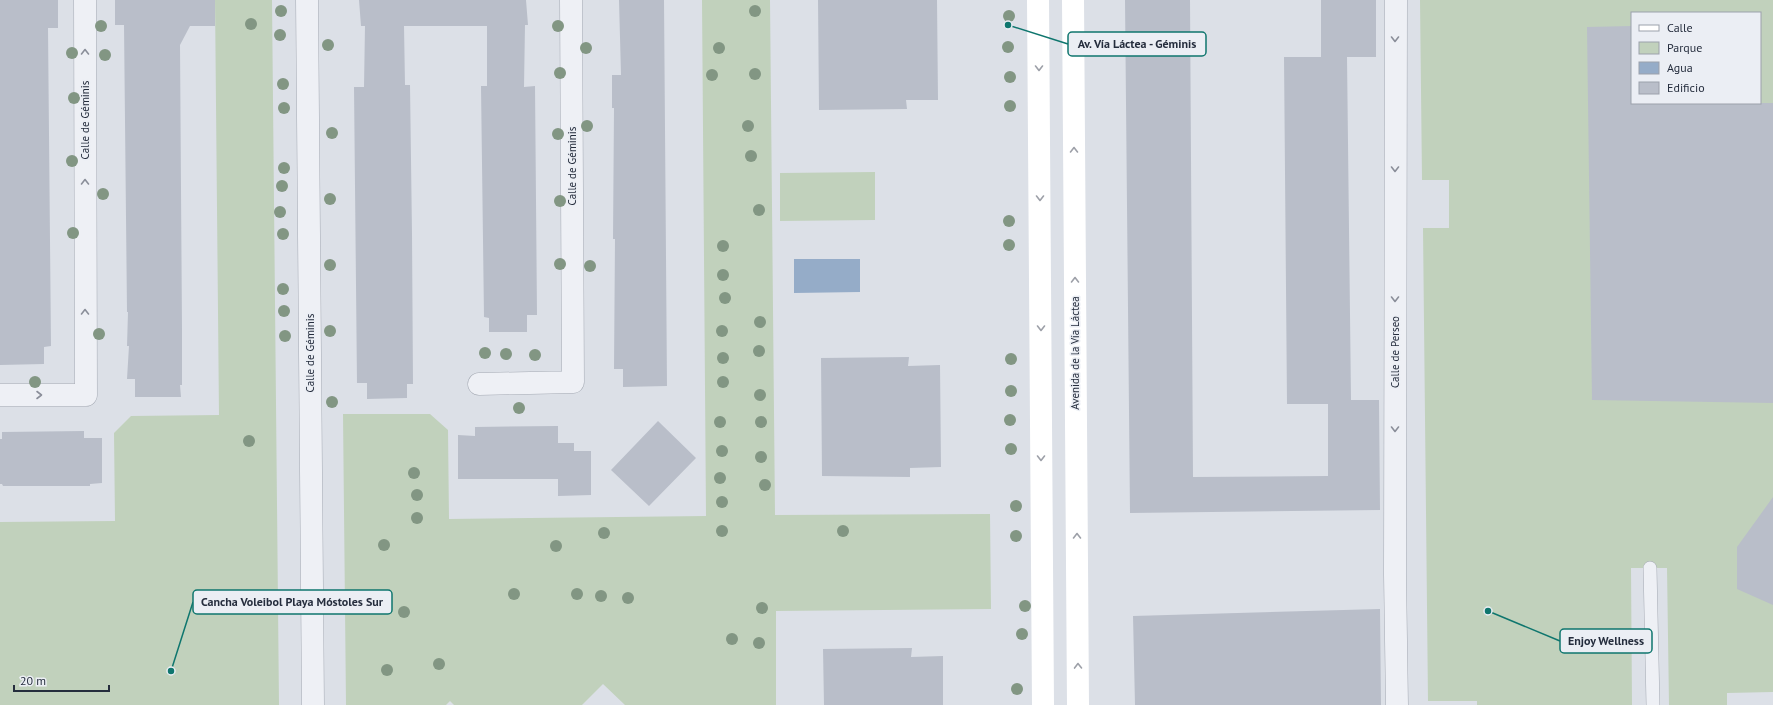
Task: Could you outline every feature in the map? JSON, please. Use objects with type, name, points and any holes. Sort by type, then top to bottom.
[{"type":"street","name":"Calle de Géminis","points":[[0,395],[86,395],[85,0]]},
{"type":"street","name":"Calle de Géminis","points":[[308,0],[314,705]]},
{"type":"street","name":"Calle de Géminis","points":[[479,384],[573,382],[571,0]]},
{"type":"street","points":[[1038,0],[1043,705]]},
{"type":"street","name":"Avenida de la Vía Láctea","points":[[1073,0],[1078,705]]},
{"type":"street","name":"Calle de Perseo","points":[[1396,0],[1395,575],[1397,705]]},
{"type":"lane","points":[[1650,568],[1652,705]]},
{"type":"green space","points":[[215,0],[272,0],[279,705],[0,705],[0,522],[115,521],[114,433],[131,416],[219,415]]},
{"type":"green space","points":[[702,0],[770,0],[775,515],[990,514],[991,609],[776,611],[776,705],[625,705],[603,684],[582,705],[454,705],[450,701],[446,705],[346,705],[343,414],[430,414],[448,430],[449,519],[706,516]]},
{"type":"green space","points":[[1420,0],[1773,0],[1773,692],[1727,693],[1727,705],[1669,705],[1667,568],[1631,568],[1632,705],[1477,705],[1477,701],[1428,701],[1423,228],[1449,228],[1449,180],[1422,180]]},
{"type":"green space","points":[[875,172],[875,220],[780,221],[780,173]]},
{"type":"water","points":[[794,259],[860,259],[860,292],[794,293]]},
{"type":"building","points":[[0,0],[58,0],[58,28],[48,28],[51,346],[44,347],[44,364],[0,365]]},
{"type":"building","points":[[115,0],[215,0],[215,26],[190,26],[180,45],[181,397],[135,397],[135,379],[127,379],[129,346],[127,346],[128,312],[124,25],[115,25]]},
{"type":"building","points":[[359,0],[526,0],[528,25],[525,25],[524,87],[535,86],[537,315],[527,315],[527,332],[489,332],[489,318],[484,317],[481,86],[487,86],[487,26],[404,26],[405,85],[410,85],[412,234],[413,384],[407,384],[407,398],[367,399],[367,383],[357,383],[354,87],[364,87],[365,26],[361,26]]},
{"type":"building","points":[[619,0],[664,0],[667,386],[623,387],[623,369],[614,369],[615,239],[613,239],[614,108],[612,108],[612,75],[621,75]]},
{"type":"building","points":[[818,0],[937,0],[938,100],[906,100],[907,109],[819,110]]},
{"type":"building","points":[[1125,0],[1190,0],[1193,477],[1328,476],[1328,404],[1287,404],[1284,57],[1321,57],[1321,0],[1376,0],[1376,57],[1347,57],[1351,400],[1379,400],[1380,510],[1130,513]]},
{"type":"building","points":[[1631,26],[1631,104],[1773,103],[1773,403],[1592,400],[1587,27]]},
{"type":"building","points":[[909,357],[908,366],[940,365],[941,467],[910,468],[910,477],[822,476],[821,358]]},
{"type":"building","points":[[658,421],[696,458],[649,506],[611,470]]},
{"type":"building","points":[[558,426],[558,443],[574,443],[574,451],[591,451],[591,495],[558,496],[558,479],[458,479],[458,435],[475,436],[475,427]]},
{"type":"building","points":[[84,431],[84,438],[102,438],[102,483],[90,484],[90,486],[3,486],[0,484],[0,439],[2,439],[2,432]]},
{"type":"building","points":[[1773,497],[1773,605],[1737,589],[1737,547]]},
{"type":"building","points":[[1380,609],[1381,705],[1135,705],[1133,616]]},
{"type":"building","points":[[912,648],[911,657],[943,656],[943,705],[824,705],[823,649]]},
{"type":"place","name":"Av. Vía Láctea - Géminis","points":[[1008,25]]},
{"type":"place","name":"Enjoy Wellness","points":[[1488,611]]},
{"type":"place","name":"Cancha Voleibol Playa Móstoles Sur","points":[[171,671]]}]
